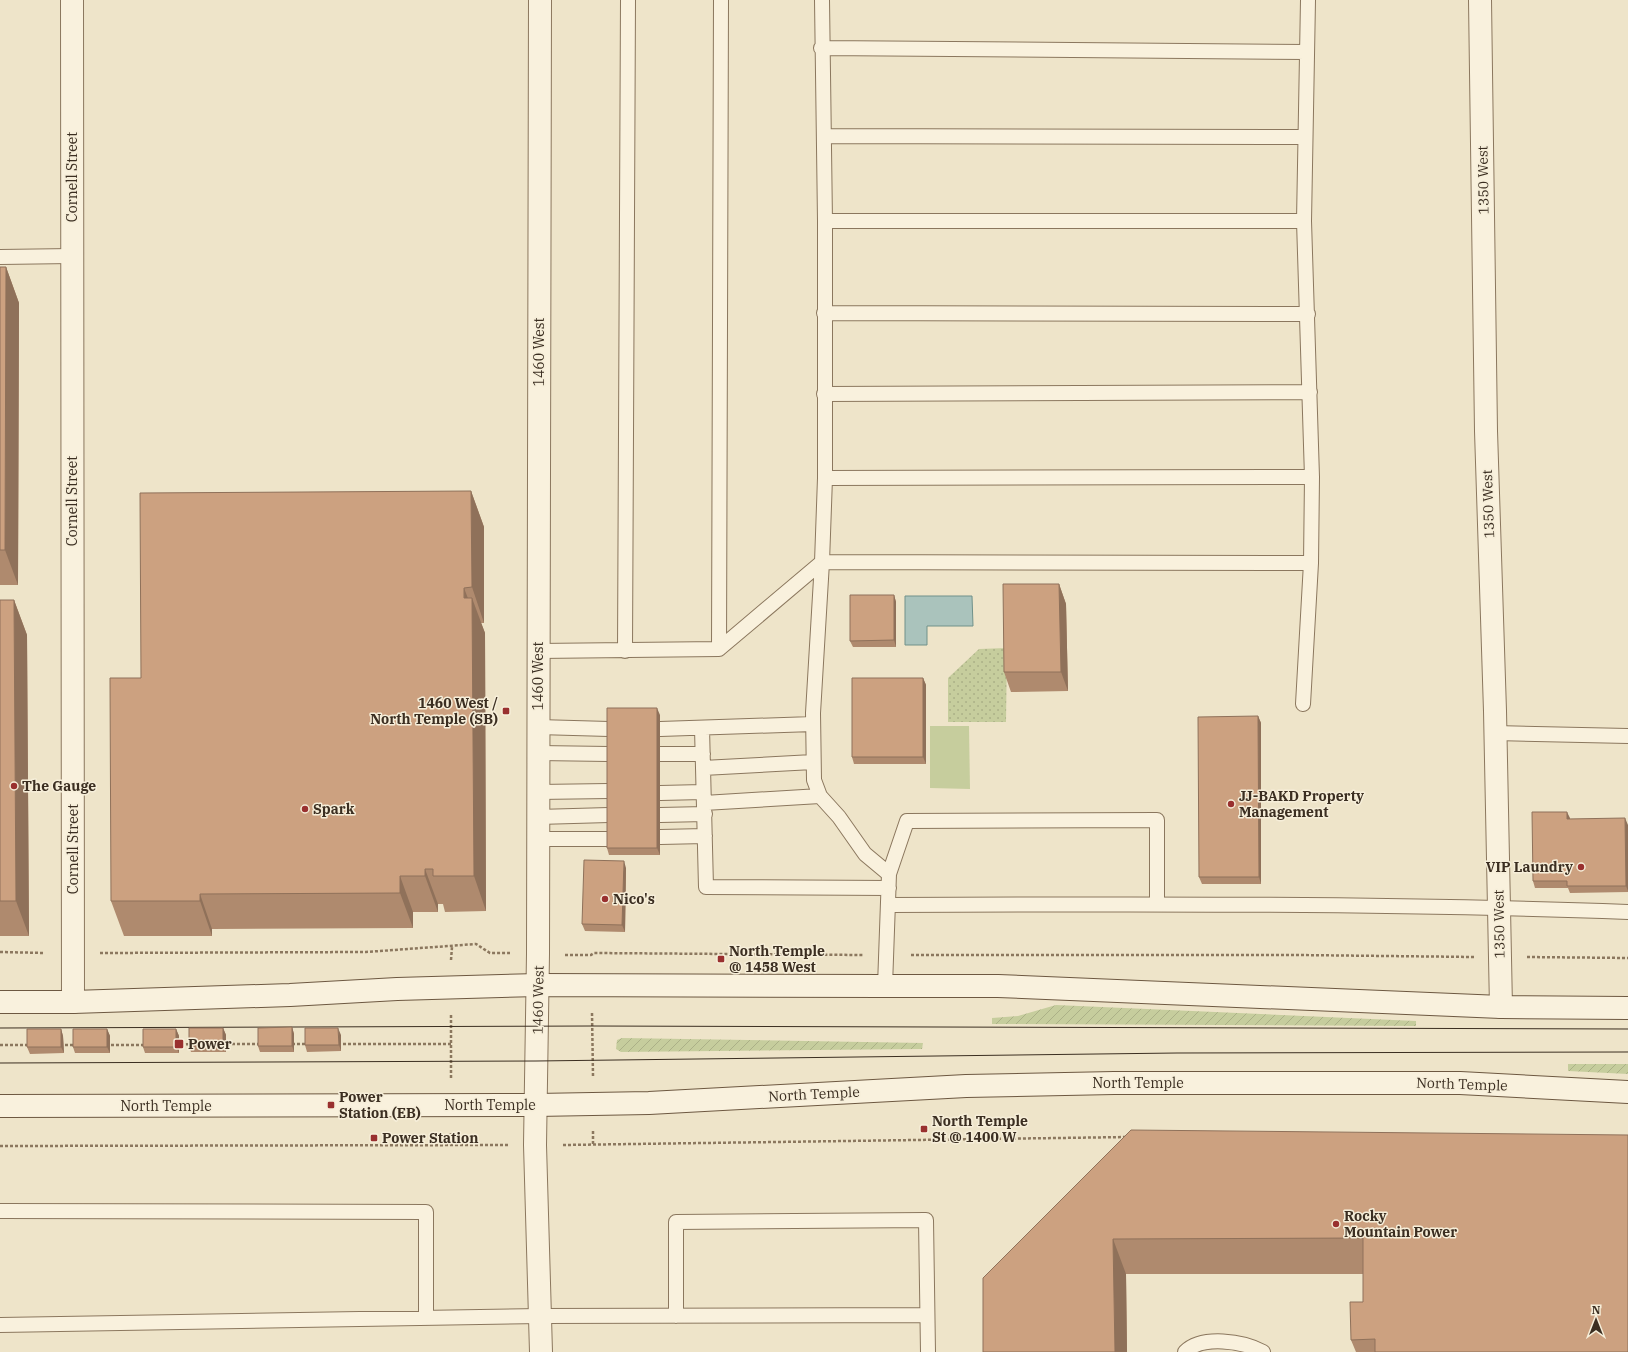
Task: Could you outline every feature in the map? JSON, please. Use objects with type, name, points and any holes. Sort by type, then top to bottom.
[{"type":"street","name":"Cornell Street","points":[[72,0],[73,1002]]},
{"type":"street","name":"1460 West","points":[[540,0],[538,985],[535,1145],[541,1352]]},
{"type":"street","name":"1350 West","points":[[1480,0],[1486,431],[1501,1007]]},
{"type":"street","points":[[0,1002],[73,1002],[538,985],[998,986],[1501,1007],[1628,1008]]},
{"type":"street","name":"North Temple","points":[[0,1106],[536,1105],[649,1103],[966,1086],[1114,1083],[1460,1083],[1628,1092]]},
{"type":"lane","points":[[625,651],[628,0]]},
{"type":"lane","points":[[719,649],[721,0]]},
{"type":"lane","points":[[822,0],[821,48],[825,221],[825,478],[813,724],[814,780],[820,796],[839,817],[865,854],[889,874]]},
{"type":"lane","points":[[1303,704],[1311,563],[1312,477],[1304,221],[1308,0]]},
{"type":"lane","points":[[821,48],[1307,52]]},
{"type":"lane","points":[[824,136],[1305,137]]},
{"type":"lane","points":[[825,221],[1304,221]]},
{"type":"lane","points":[[0,257],[72,256]]},
{"type":"lane","points":[[824,313],[1308,314]]},
{"type":"lane","points":[[824,394],[1310,392]]},
{"type":"lane","points":[[825,478],[1312,477]]},
{"type":"lane","points":[[538,652],[719,649],[822,562],[1311,563]]},
{"type":"lane","points":[[660,729],[813,724]]},
{"type":"lane","points":[[538,727],[609,729]]},
{"type":"lane","points":[[702,728],[704,754],[706,887],[889,888]]},
{"type":"lane","points":[[1495,733],[1628,736]]},
{"type":"lane","points":[[538,753],[609,754]]},
{"type":"lane","points":[[660,754],[704,754]]},
{"type":"lane","points":[[704,768],[813,762]]},
{"type":"lane","points":[[538,792],[609,791]]},
{"type":"lane","points":[[660,793],[704,803]]},
{"type":"lane","points":[[660,815],[704,803],[820,796]]},
{"type":"lane","points":[[538,817],[609,815]]},
{"type":"lane","points":[[885,986],[889,874],[907,821],[1157,820],[1157,903]]},
{"type":"lane","points":[[660,837],[705,836]]},
{"type":"lane","points":[[538,839],[609,839]]},
{"type":"lane","points":[[889,905],[1157,903],[1499,907],[1628,912]]},
{"type":"lane","points":[[0,1211],[426,1212],[426,1318]]},
{"type":"lane","points":[[676,1316],[676,1222],[926,1220],[928,1352]]},
{"type":"lane","points":[[0,1326],[540,1316],[927,1315]]},
{"type":"lane","points":[[1185,1352],[1199,1343],[1230,1341],[1263,1352]]},
{"type":"path","points":[[108,953],[366,952],[452,947],[476,944],[490,953]]},
{"type":"path","points":[[451,962],[452,947]]},
{"type":"path","points":[[0,952],[32,953]]},
{"type":"path","points":[[591,955],[594,953],[1298,955],[1628,958]]},
{"type":"path","points":[[592,1032],[593,1057]]},
{"type":"path","points":[[451,1037],[451,1056]]},
{"type":"path","points":[[175,1044],[199,1044]]},
{"type":"path","points":[[215,1044],[262,1044]]},
{"type":"path","points":[[286,1044],[310,1044]]},
{"type":"path","points":[[334,1044],[451,1044]]},
{"type":"path","points":[[0,1045],[32,1045]]},
{"type":"path","points":[[56,1045],[80,1045]]},
{"type":"path","points":[[103,1045],[151,1045]]},
{"type":"path","points":[[451,1131],[451,1145]]},
{"type":"path","points":[[587,1145],[1136,1136]]},
{"type":"path","points":[[0,1146],[483,1145]]},
{"type":"green space","points":[[1007,648],[1006,722],[948,722],[948,678],[979,649]]},
{"type":"green space","points":[[930,726],[969,726],[970,789],[930,788]]},
{"type":"green space","points":[[1056,1005],[1416,1021],[1416,1026],[992,1024],[992,1018],[1018,1016]]},
{"type":"green space","points":[[622,1038],[923,1043],[922,1049],[621,1052],[616,1049],[617,1040]]},
{"type":"green space","points":[[1568,1064],[1628,1064],[1628,1074],[1568,1071]]},
{"type":"water","points":[[905,596],[972,596],[973,626],[927,626],[927,645],[905,645]]},
{"type":"building","points":[[0,267],[6,267],[5,550],[0,550]]},
{"type":"building","name":"Spark","points":[[471,491],[472,587],[464,588],[464,598],[472,598],[474,876],[433,876],[433,869],[425,869],[425,876],[400,876],[400,893],[200,894],[200,901],[111,901],[110,678],[141,678],[140,493]]},
{"type":"building","points":[[1003,584],[1059,584],[1061,672],[1004,672]]},
{"type":"building","points":[[850,595],[894,595],[894,640],[850,641]]},
{"type":"building","points":[[0,600],[14,600],[16,901],[0,901]]},
{"type":"building","points":[[852,678],[923,678],[923,757],[852,757]]},
{"type":"building","points":[[607,708],[657,708],[657,848],[607,848]]},
{"type":"building","name":"JJ-BAKD Property Management","points":[[1258,716],[1259,877],[1199,877],[1198,717]]},
{"type":"building","name":"VIP Laundry","points":[[1532,812],[1567,812],[1567,819],[1625,818],[1626,886],[1567,886],[1567,881],[1533,881]]},
{"type":"building","name":"Nico's","points":[[584,860],[624,861],[622,925],[582,924]]},
{"type":"building","points":[[292,1027],[292,1046],[258,1046],[258,1028]]},
{"type":"building","points":[[189,1028],[223,1028],[223,1046],[189,1046]]},
{"type":"building","points":[[305,1028],[338,1028],[339,1045],[305,1045]]},
{"type":"building","points":[[27,1029],[61,1029],[61,1047],[27,1047]]},
{"type":"building","points":[[73,1029],[107,1029],[107,1047],[73,1047]]},
{"type":"building","points":[[143,1029],[176,1029],[176,1047],[143,1047]]},
{"type":"building","points":[[1131,1130],[1628,1135],[1628,1352],[1375,1352],[1375,1339],[1351,1340],[1350,1302],[1363,1302],[1363,1238],[1113,1239],[1115,1352],[983,1352],[983,1278]]},
{"type":"tram line","points":[[0,1028],[592,1026],[1628,1029]]},
{"type":"tram line","points":[[0,1063],[536,1061],[1177,1053],[1628,1052]]},
{"type":"place","name":"1460 West / North Temple (SB)","points":[[506,711]]},
{"type":"place","name":"The Gauge","points":[[14,786]]},
{"type":"place","name":"JJ-BAKD Property Management","points":[[1231,804]]},
{"type":"place","name":"Spark","points":[[305,809]]},
{"type":"place","name":"VIP Laundry","points":[[1581,867]]},
{"type":"place","name":"Nico's","points":[[605,899]]},
{"type":"place","name":"North Temple @ 1458 West","points":[[721,959]]},
{"type":"place","name":"Power","points":[[179,1044]]},
{"type":"place","name":"Power Station (EB)","points":[[331,1105]]},
{"type":"place","name":"North Temple St @ 1400 W","points":[[924,1129]]},
{"type":"place","name":"Power Station","points":[[374,1138]]},
{"type":"place","name":"Rocky Mountain Power","points":[[1336,1224]]}]
